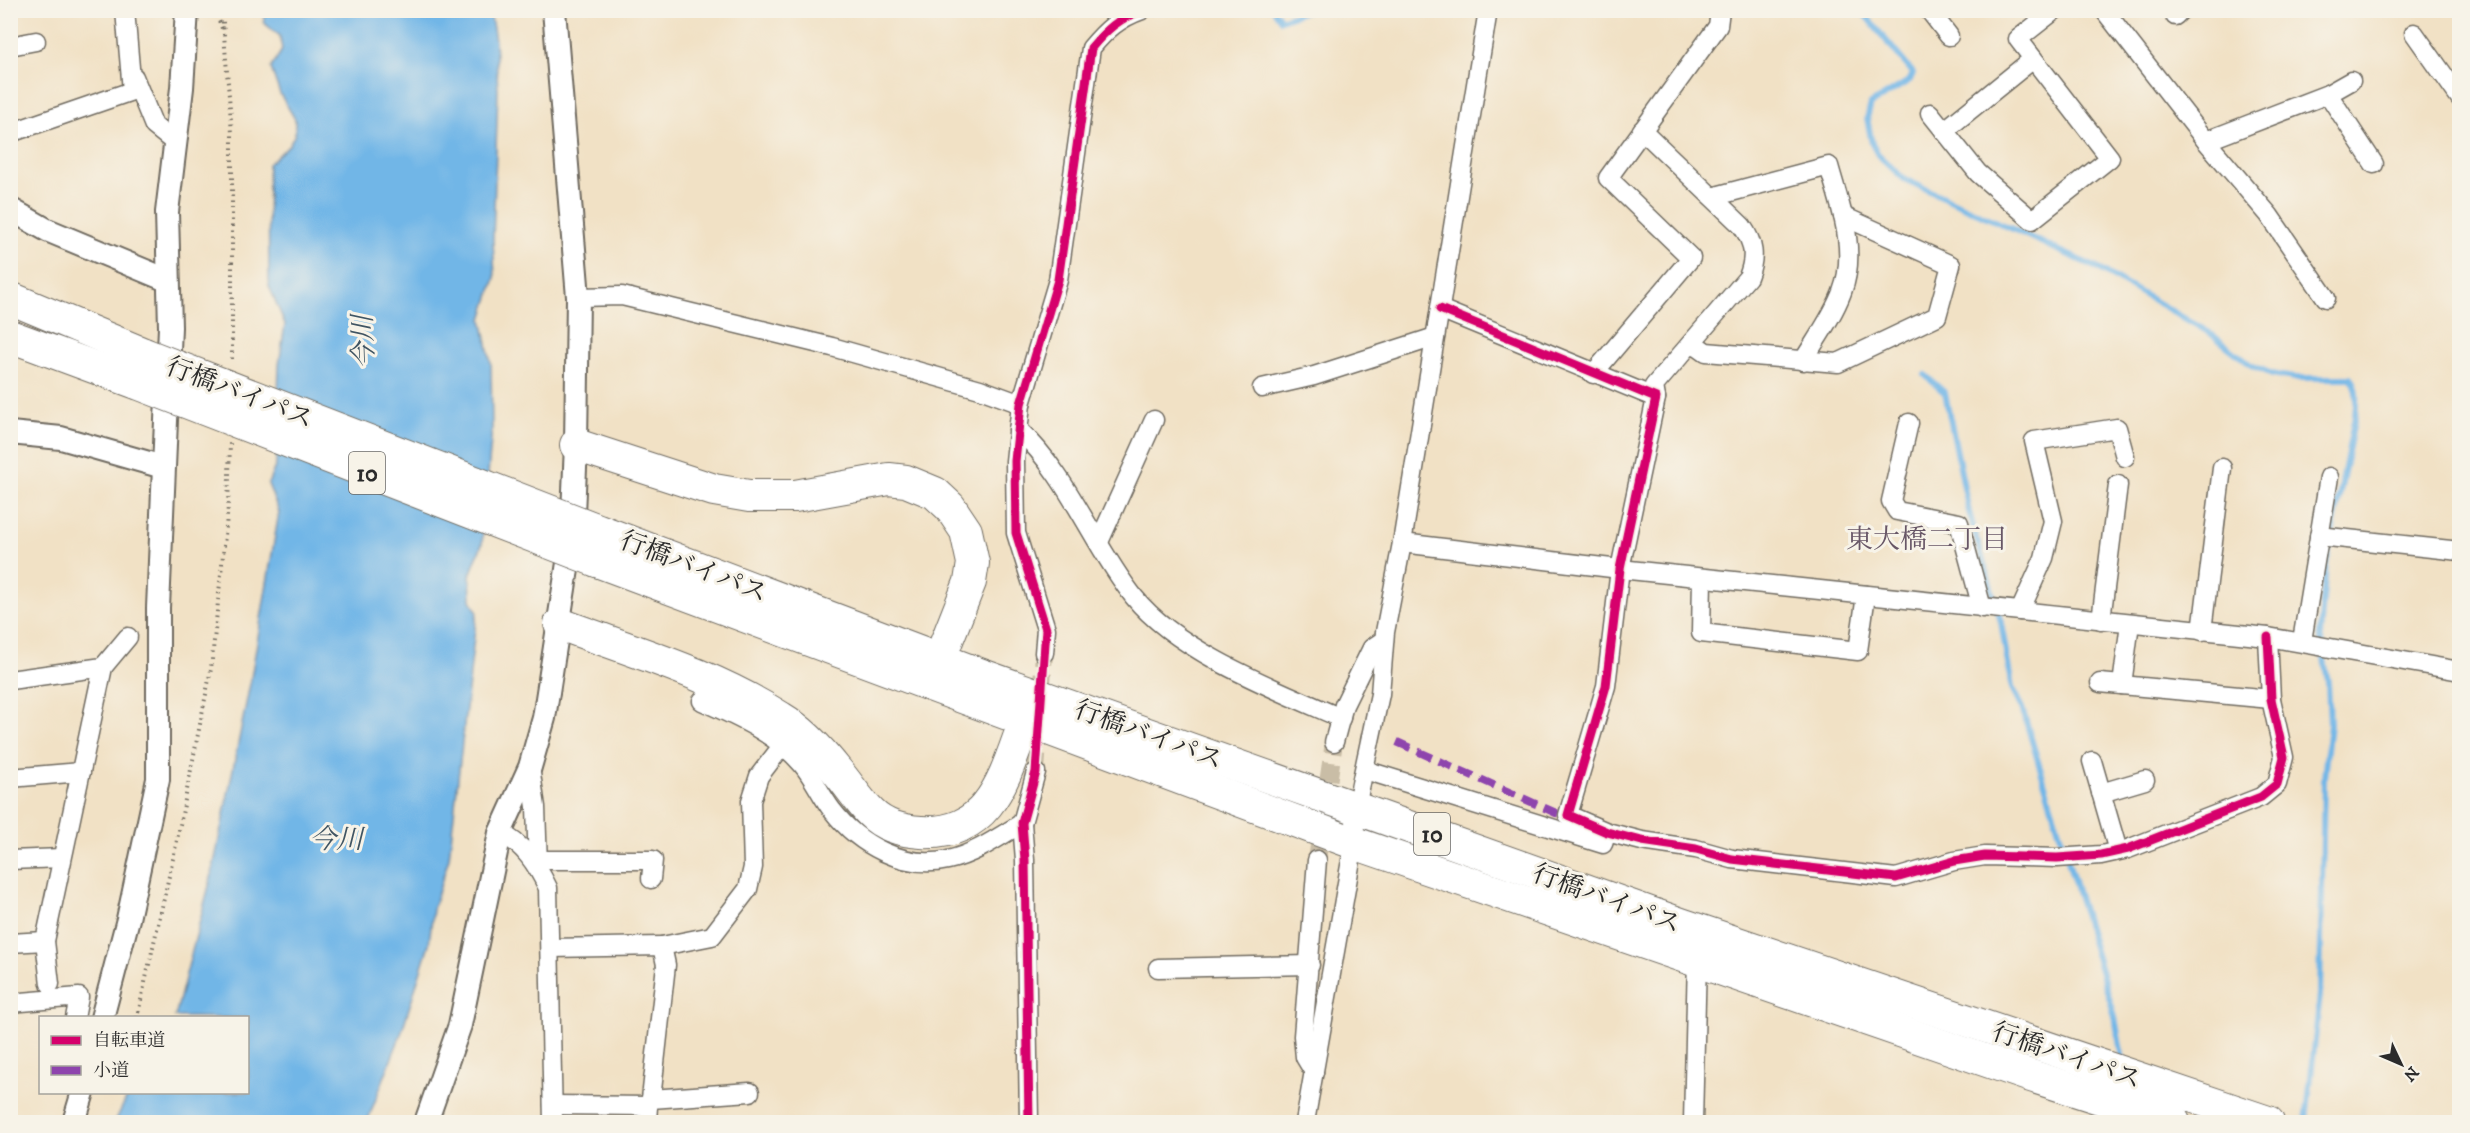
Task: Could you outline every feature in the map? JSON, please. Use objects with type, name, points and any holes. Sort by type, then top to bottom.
[{"type":"highway","name":"行橋バイパス","points":[[10,298],[141,368],[599,546],[1025,721],[1354,843],[1697,959],[2028,1075],[2174,1122]]},
{"type":"highway","name":"行橋バイパス","points":[[10,336],[141,368]]},
{"type":"highway","points":[[576,445],[714,490],[749,496],[795,496],[889,479],[906,480],[935,493],[950,507],[966,531],[973,564],[970,582],[940,658]]},
{"type":"highway","name":"行橋バイパス","points":[[599,546],[940,658],[1681,924],[2268,1122]]},
{"type":"highway","points":[[561,624],[744,695],[784,719],[806,737],[873,816],[890,826],[909,831],[932,833],[953,830],[972,820],[988,805],[1000,788],[1025,721]]},
{"type":"street","points":[[10,133],[132,91],[125,10]]},
{"type":"street","points":[[102,1016],[128,919],[158,779],[158,619],[170,327],[167,212],[182,88],[187,10]]},
{"type":"street","points":[[426,1122],[460,1025],[500,833],[530,767],[544,718],[561,624],[572,537],[578,297],[554,10]]},
{"type":"street","points":[[1044,653],[1046,629],[1016,533],[1016,461],[1021,404],[1058,280],[1091,48],[1108,28],[1125,16],[1142,10]]},
{"type":"street","points":[[1305,1122],[1354,843],[1356,807],[1380,694],[1384,640],[1402,543],[1488,10]]},
{"type":"street","points":[[1593,374],[1691,258],[1608,178],[1718,26],[1720,10]]},
{"type":"street","points":[[1929,10],[1949,36]]},
{"type":"street","points":[[1930,113],[1978,173],[2032,220],[2110,158],[2018,39],[2055,10]]},
{"type":"street","points":[[2104,10],[2206,141],[2269,215],[2326,298]]},
{"type":"street","points":[[2414,33],[2452,73],[2460,98]]},
{"type":"street","points":[[10,46],[36,41]]},
{"type":"street","points":[[1944,130],[2033,59]]},
{"type":"street","points":[[130,67],[154,126],[174,142]]},
{"type":"street","points":[[2206,141],[2328,94],[2351,81]]},
{"type":"street","points":[[2328,94],[2374,164]]},
{"type":"street","points":[[1642,130],[1713,197],[1749,237],[1754,249],[1754,264],[1748,277],[1654,386],[1656,398],[1620,569],[1606,686],[1568,815],[1607,832],[1642,841],[1696,849],[1732,859],[1896,878],[1954,861],[1985,856],[2057,858],[2101,855],[2118,851],[2261,797],[2277,784],[2284,757],[2271,699],[2268,637]]},
{"type":"street","points":[[1713,197],[1829,166],[1843,216],[1849,249],[1847,272],[1833,312],[1803,360]]},
{"type":"street","points":[[10,209],[47,230],[167,280]]},
{"type":"street","points":[[1692,342],[1706,352],[1838,363],[1937,316],[1951,266],[1843,216]]},
{"type":"street","points":[[578,297],[622,296],[832,347],[980,389],[1021,404]]},
{"type":"street","points":[[1440,309],[1593,374],[1656,398]]},
{"type":"street","points":[[1262,388],[1314,376],[1435,337]]},
{"type":"street","points":[[1099,542],[1154,420]]},
{"type":"street","points":[[1909,423],[1891,501],[1897,511],[1959,524],[1982,608]]},
{"type":"street","points":[[2020,611],[2044,558],[2053,521],[2034,441],[2117,428],[2125,457]]},
{"type":"street","points":[[1018,429],[1034,444],[1067,490],[1136,599],[1164,626],[1233,670],[1341,718]]},
{"type":"street","points":[[10,433],[61,438],[164,467]]},
{"type":"street","points":[[2202,631],[2222,468]]},
{"type":"street","points":[[2302,641],[2329,477]]},
{"type":"street","points":[[2101,620],[2118,485]]},
{"type":"street","points":[[2319,536],[2460,551]]},
{"type":"street","points":[[1402,543],[1702,578],[2302,641],[2460,671]]},
{"type":"street","points":[[1702,578],[1701,633],[1858,651],[1866,595]]},
{"type":"street","points":[[2122,685],[2130,623]]},
{"type":"street","points":[[50,984],[45,940],[103,667],[128,638]]},
{"type":"street","points":[[1334,742],[1344,705],[1372,648],[1384,640]]},
{"type":"street","points":[[10,680],[103,667]]},
{"type":"street","points":[[2100,683],[2271,699]]},
{"type":"street","points":[[702,701],[771,736],[802,764],[833,811],[855,835],[880,851],[912,862],[948,860],[983,847],[1022,823]]},
{"type":"street","points":[[550,948],[662,946],[712,936],[748,889],[753,867],[751,801],[759,776],[782,746]]},
{"type":"street","points":[[2092,761],[2118,851]]},
{"type":"street","points":[[530,767],[536,807],[538,863],[548,888],[553,1114],[649,1109],[750,1092]]},
{"type":"street","points":[[1365,770],[1603,844],[1607,832]]},
{"type":"street","points":[[10,778],[81,772]]},
{"type":"street","points":[[1029,1122],[1025,860],[1022,823],[1036,772]]},
{"type":"street","points":[[2101,793],[2145,780]]},
{"type":"street","points":[[500,833],[513,839],[538,863],[653,860],[651,879]]},
{"type":"street","points":[[10,860],[62,858]]},
{"type":"street","points":[[1314,1072],[1305,1057],[1303,1036],[1317,860]]},
{"type":"street","points":[[10,943],[45,940]]},
{"type":"street","points":[[649,1109],[666,965],[662,946]]},
{"type":"street","points":[[1693,1122],[1697,959]]},
{"type":"street","points":[[1158,969],[1310,965]]},
{"type":"street","points":[[10,1003],[79,997],[75,1016]]},
{"type":"street","points":[[74,1122],[82,1094]]},
{"type":"path","points":[[215,10],[224,34]]},
{"type":"path","points":[[222,10],[232,133],[231,372]]},
{"type":"path","points":[[137,1016],[176,845],[211,669],[228,507],[230,439]]},
{"type":"water","name":"今川","points":[[264,11],[490,11],[495,41],[498,89],[493,241],[495,278],[482,319],[491,364],[492,428],[482,544],[470,575],[471,600],[477,611],[449,858],[433,909],[429,944],[401,1034],[367,1122],[115,1122],[126,1099],[139,1094],[249,1094],[249,1016],[175,1016],[212,874],[250,684],[279,512],[268,484],[276,464],[279,365],[285,324],[269,286],[268,164],[289,145],[295,134],[295,119],[280,94],[271,68],[282,50],[280,36],[264,23]]},
{"type":"waterway","points":[[1274,10],[1281,20],[1308,10]]},
{"type":"waterway","points":[[1861,10],[1913,73],[1910,80],[1871,104],[1867,118],[1872,144],[1878,155],[1904,179],[2097,268],[2210,333],[2251,365],[2272,374],[2293,378],[2350,378],[2355,386],[2355,416],[2326,565],[2320,634],[2328,682],[2330,724],[2324,778],[2320,995],[2306,1122]]},
{"type":"waterway","points":[[1925,375],[1945,393],[1969,512],[2001,622],[2012,688],[2022,708],[2115,1017],[2123,1064]]},
{"type":"tunnel","points":[[1036,772],[1044,653]]},
{"type":"tunnel","points":[[1317,860],[1334,742]]},
{"type":"marked path","points":[[1397,742],[1556,813],[1568,815]]},
{"type":"cycle path","points":[[1029,1122],[1025,860],[1022,823],[1036,772],[1046,629],[1016,533],[1015,461],[1021,404],[1058,280],[1091,48],[1114,25],[1142,10]]},
{"type":"cycle path","points":[[1440,309],[1656,398],[1620,569],[1606,686],[1568,815],[1607,832],[1642,841],[1696,849],[1732,859],[1896,878],[1954,861],[1985,856],[2057,858],[2101,855],[2128,849],[2261,797],[2277,784],[2284,757],[2271,699],[2268,637]]},
{"type":"district","name":"東大橋二丁目","points":[[1927,539]]}]
